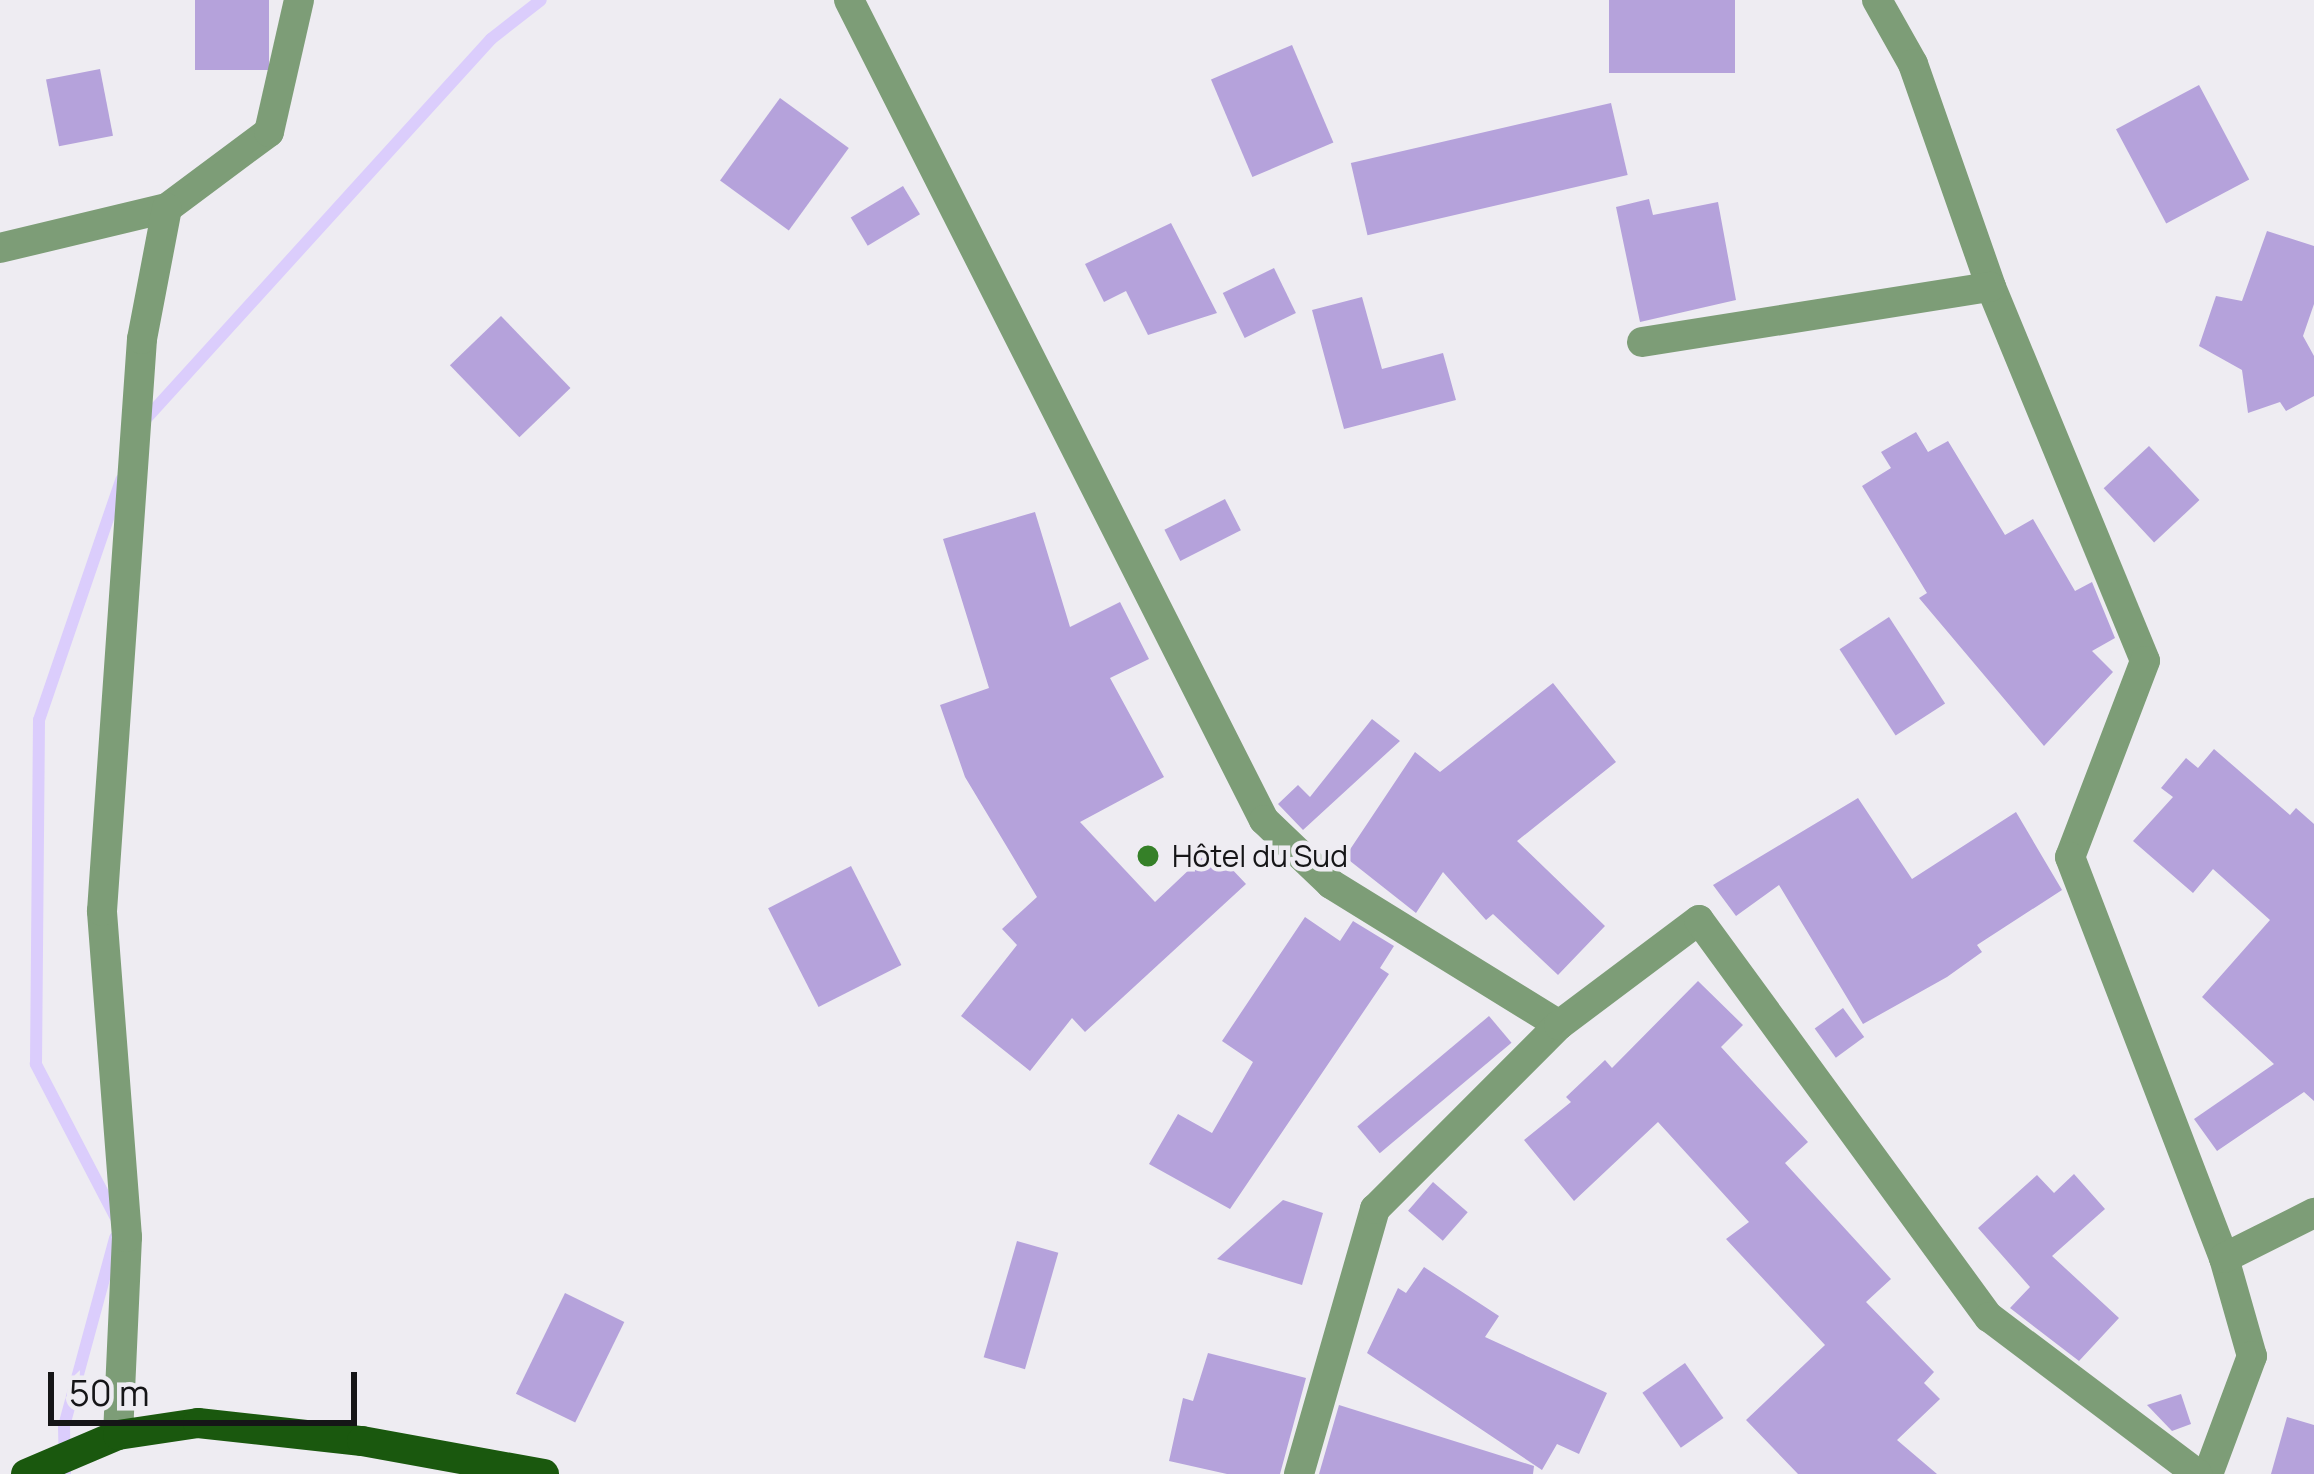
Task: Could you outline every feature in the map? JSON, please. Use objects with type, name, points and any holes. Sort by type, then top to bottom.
[{"type":"main road","points":[[26,1474],[131,1433],[198,1423],[544,1474]]},
{"type":"street","points":[[0,248],[167,208],[269,132],[299,0]]},
{"type":"street","points":[[849,0],[1264,820],[1331,884],[1559,1025]]},
{"type":"street","points":[[1877,0],[1913,64],[1991,287],[2145,661],[2070,856],[2224,1258],[2252,1356],[2208,1474]]},
{"type":"street","points":[[131,1433],[127,1237],[102,911],[142,339],[167,208]]},
{"type":"street","points":[[1642,342],[1991,287]]},
{"type":"street","points":[[1300,1474],[1375,1209],[1559,1025],[1699,920],[1989,1317],[2197,1474]]},
{"type":"street","points":[[2224,1258],[2314,1213]]},
{"type":"building","points":[[195,0],[269,0],[269,70],[195,70]]},
{"type":"building","points":[[1609,0],[1735,0],[1735,73],[1609,73]]},
{"type":"building","points":[[1292,45],[1333,143],[1252,177],[1211,79]]},
{"type":"building","points":[[100,69],[113,136],[59,146],[46,79]]},
{"type":"building","points":[[2199,85],[2249,179],[2166,224],[2116,129]]},
{"type":"building","points":[[780,98],[849,148],[789,230],[720,181]]},
{"type":"building","points":[[1611,103],[1628,175],[1367,235],[1351,163]]},
{"type":"building","points":[[903,186],[920,214],[868,246],[851,217]]},
{"type":"building","points":[[1649,199],[1653,215],[1718,202],[1736,300],[1640,322],[1616,207]]},
{"type":"building","points":[[1171,223],[1217,313],[1148,335],[1126,291],[1104,302],[1085,264]]},
{"type":"building","points":[[2267,231],[2314,246],[2314,304],[2303,336],[2314,356],[2314,396],[2286,411],[2280,402],[2248,413],[2242,370],[2199,346],[2216,296],[2242,301]]},
{"type":"building","points":[[1274,268],[1296,313],[1245,338],[1223,293]]},
{"type":"building","points":[[1362,297],[1382,369],[1443,353],[1456,400],[1344,429],[1312,310]]},
{"type":"building","points":[[501,316],[570,388],[519,437],[450,365]]},
{"type":"building","points":[[1916,432],[1928,452],[1948,441],[2005,535],[2033,519],[2075,591],[2092,582],[2115,638],[2092,651],[2113,672],[2044,746],[1919,598],[1927,593],[1862,486],[1891,468],[1881,452]]},
{"type":"building","points":[[2149,446],[2199,500],[2154,542],[2104,488]]},
{"type":"building","points":[[1225,499],[1241,530],[1180,561],[1164,530]]},
{"type":"building","points":[[1035,512],[1070,627],[1120,602],[1149,659],[1110,678],[1164,777],[1080,822],[1155,902],[1212,848],[1246,884],[1085,1032],[1072,1018],[1030,1071],[961,1016],[1017,945],[1002,929],[1037,897],[965,777],[940,705],[989,688],[943,539]]},
{"type":"building","points":[[1889,617],[1945,703],[1896,736],[1840,649]]},
{"type":"building","points":[[1553,683],[1616,762],[1517,841],[1605,926],[1558,975],[1493,914],[1486,920],[1443,872],[1416,913],[1345,857],[1415,752],[1440,772]]},
{"type":"building","points":[[1372,719],[1400,741],[1303,830],[1278,804],[1298,785],[1310,797]]},
{"type":"building","points":[[2214,749],[2290,815],[2296,808],[2314,824],[2314,1101],[2304,1092],[2217,1151],[2194,1119],[2274,1064],[2202,997],[2270,920],[2213,869],[2193,893],[2133,841],[2173,797],[2161,788],[2186,758],[2198,768]]},
{"type":"building","points":[[1858,798],[1912,879],[2016,812],[2062,890],[1977,945],[1982,952],[1947,977],[1863,1024],[1779,885],[1736,916],[1713,885]]},
{"type":"building","points":[[851,866],[901,965],[819,1007],[768,908]]},
{"type":"building","points":[[1305,917],[1340,941],[1353,921],[1394,946],[1380,968],[1389,974],[1230,1209],[1149,1164],[1178,1114],[1212,1133],[1253,1062],[1222,1041]]},
{"type":"building","points":[[1698,981],[1743,1025],[1721,1047],[1808,1142],[1785,1163],[1891,1279],[1866,1302],[1934,1372],[1924,1383],[1940,1399],[1897,1440],[1937,1474],[1798,1474],[1746,1420],[1825,1345],[1726,1239],[1749,1222],[1658,1122],[1574,1201],[1524,1140],[1571,1102],[1566,1097],[1605,1060],[1612,1068]]},
{"type":"building","points":[[1843,1008],[1864,1037],[1836,1058],[1815,1029]]},
{"type":"building","points":[[1489,1016],[1511,1043],[1380,1153],[1357,1127]]},
{"type":"building","points":[[2074,1174],[2105,1209],[2052,1256],[2119,1318],[2079,1361],[2010,1308],[2030,1287],[1978,1228],[2037,1175],[2054,1193]]},
{"type":"building","points":[[1433,1182],[1468,1212],[1443,1241],[1408,1211]]},
{"type":"building","points":[[1283,1200],[1323,1213],[1302,1285],[1217,1259]]},
{"type":"building","points":[[1017,1241],[1058,1253],[1025,1369],[984,1357]]},
{"type":"building","points":[[1424,1267],[1499,1316],[1485,1337],[1607,1393],[1579,1454],[1557,1444],[1542,1470],[1367,1353],[1398,1288],[1406,1293]]},
{"type":"building","points":[[565,1293],[624,1322],[575,1423],[516,1394]]},
{"type":"building","points":[[1208,1353],[1306,1378],[1280,1474],[1227,1474],[1169,1461],[1183,1398],[1193,1401]]},
{"type":"building","points":[[1685,1363],[1723,1418],[1681,1448],[1642,1393]]},
{"type":"building","points":[[2181,1394],[2191,1424],[2172,1431],[2147,1405]]},
{"type":"building","points":[[1339,1405],[1534,1466],[1533,1474],[1319,1474]]},
{"type":"building","points":[[2287,1417],[2314,1425],[2314,1474],[2271,1474]]},
{"type":"waterway","points":[[143,422],[491,39],[541,0]]},
{"type":"waterway","points":[[116,1218],[36,1064],[39,720],[121,480]]},
{"type":"waterway","points":[[65,1474],[64,1426],[115,1238]]},
{"type":"place","name":"Hôtel du Sud","points":[[1148,856]]}]
